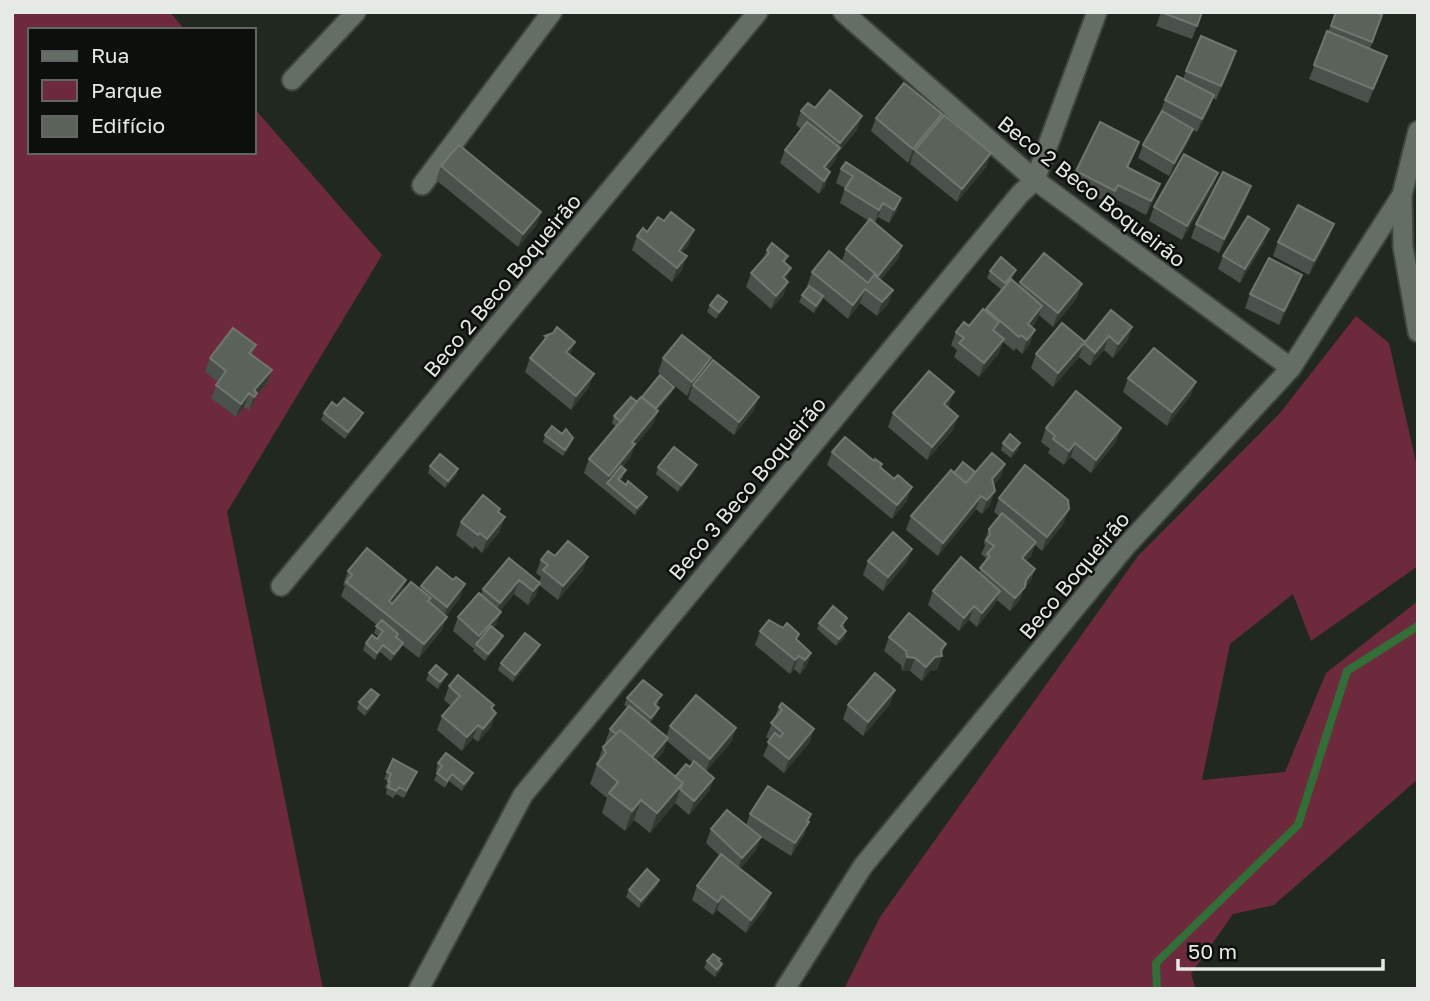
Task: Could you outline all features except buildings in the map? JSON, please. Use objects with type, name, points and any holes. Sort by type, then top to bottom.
[{"type":"street","points":[[292,80],[356,12]]},
{"type":"street","points":[[422,185],[552,12]]},
{"type":"street","name":"Beco 2 Beco Boqueirão","points":[[281,586],[758,12]]},
{"type":"street","name":"Beco 2 Beco Boqueirão","points":[[843,12],[1035,180],[1291,368]]},
{"type":"street","name":"Beco 3 Beco Boqueirão","points":[[419,989],[523,795],[1002,216],[1035,180],[1097,12]]},
{"type":"street","points":[[1418,131],[1402,195],[1404,247],[1418,332]]},
{"type":"street","name":"Beco Boqueirão","points":[[785,989],[863,866],[1126,546],[1291,368],[1402,195]]},
{"type":"green space","points":[[12,12],[170,12],[183,28],[28,28],[28,154],[256,154],[256,110],[382,255],[227,512],[323,989],[12,989]]},
{"type":"green space","points":[[1356,316],[1389,343],[1418,471],[1418,566],[1311,641],[1293,594],[1230,644],[1202,780],[1285,772],[1326,673],[1418,601],[1418,779],[1274,905],[1233,914],[1191,974],[1196,989],[844,989],[880,917],[1138,556],[1280,413]]},
{"type":"waterway","points":[[1157,989],[1156,963],[1298,825],[1347,671],[1418,626]]}]
